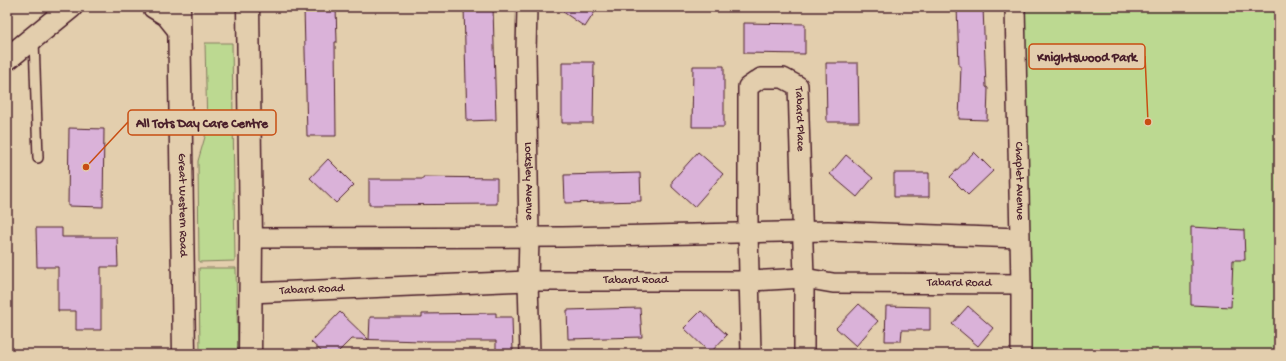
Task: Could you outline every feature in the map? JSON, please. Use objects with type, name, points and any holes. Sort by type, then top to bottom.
[{"type":"main road","points":[[7,59],[71,7]]},
{"type":"main road","points":[[154,7],[167,15],[179,30]]},
{"type":"main road","name":"Great Western Road","points":[[179,7],[184,354]]},
{"type":"main road","points":[[248,7],[251,238],[250,354]]},
{"type":"street","name":"Locksley Avenue","points":[[527,7],[526,52],[530,354]]},
{"type":"street","name":"Chaplet Avenue","points":[[1015,7],[1021,284],[1021,354]]},
{"type":"street","name":"Tabard Place","points":[[751,354],[748,233],[748,87],[761,78],[783,78],[798,86],[804,278],[804,354]]},
{"type":"street","points":[[251,238],[563,237],[802,232],[1019,238]]},
{"type":"street","name":"Tabard Road","points":[[250,293],[528,281],[750,281],[804,278],[834,283],[1021,284]]},
{"type":"lane","points":[[34,37],[38,158]]},
{"type":"green space","points":[[1015,7],[1279,7],[1279,354],[1021,354]]},
{"type":"green space","points":[[205,43],[232,43],[235,261],[199,262],[198,161],[207,130]]},
{"type":"green space","points":[[199,268],[236,268],[238,354],[200,354]]},
{"type":"building","points":[[304,7],[336,7],[336,136],[307,136]]},
{"type":"building","points":[[464,7],[493,7],[496,120],[467,121]]},
{"type":"building","points":[[556,7],[598,7],[585,27]]},
{"type":"building","points":[[957,7],[983,7],[986,87],[988,88],[987,120],[959,119],[961,66],[959,66]]},
{"type":"building","points":[[744,23],[805,24],[805,54],[744,53]]},
{"type":"building","points":[[562,62],[594,62],[593,123],[562,123]]},
{"type":"building","points":[[826,63],[858,63],[859,122],[827,122]]},
{"type":"building","points":[[693,66],[724,66],[724,127],[692,127]]},
{"type":"building","points":[[69,128],[104,129],[103,207],[68,206]]},
{"type":"building","points":[[698,152],[723,174],[694,207],[672,187],[672,181]]},
{"type":"building","points":[[974,152],[993,171],[968,195],[950,177]]},
{"type":"building","points":[[846,155],[873,178],[857,197],[830,174]]},
{"type":"building","points":[[328,159],[354,185],[336,203],[310,178]]},
{"type":"building","points":[[640,173],[641,201],[565,203],[564,175]]},
{"type":"building","points":[[894,173],[929,173],[929,197],[894,197]]},
{"type":"building","points":[[423,177],[497,178],[497,204],[369,205],[369,179],[423,179]]},
{"type":"building","points":[[1191,227],[1244,230],[1245,260],[1233,260],[1231,307],[1191,305]]},
{"type":"building","points":[[36,228],[62,228],[62,237],[117,237],[118,267],[101,267],[101,330],[76,330],[76,311],[58,311],[58,267],[37,267]]},
{"type":"building","points":[[859,304],[878,321],[856,346],[836,328]]},
{"type":"building","points":[[886,306],[930,307],[930,330],[902,330],[901,341],[885,341]]},
{"type":"building","points":[[968,306],[993,328],[978,346],[952,324]]},
{"type":"building","points":[[640,308],[642,337],[568,339],[567,310]]},
{"type":"building","points":[[701,311],[727,335],[710,353],[684,328]]},
{"type":"building","points":[[340,312],[368,339],[351,339],[336,354],[324,354],[311,342]]},
{"type":"building","points":[[496,313],[496,317],[512,317],[513,353],[496,353],[496,341],[369,340],[370,317],[422,317],[422,314]]},
{"type":"place","name":"Knightswood Park","points":[[1148,122]]},
{"type":"place","name":"All Tots Day Care Centre","points":[[86,167]]}]
